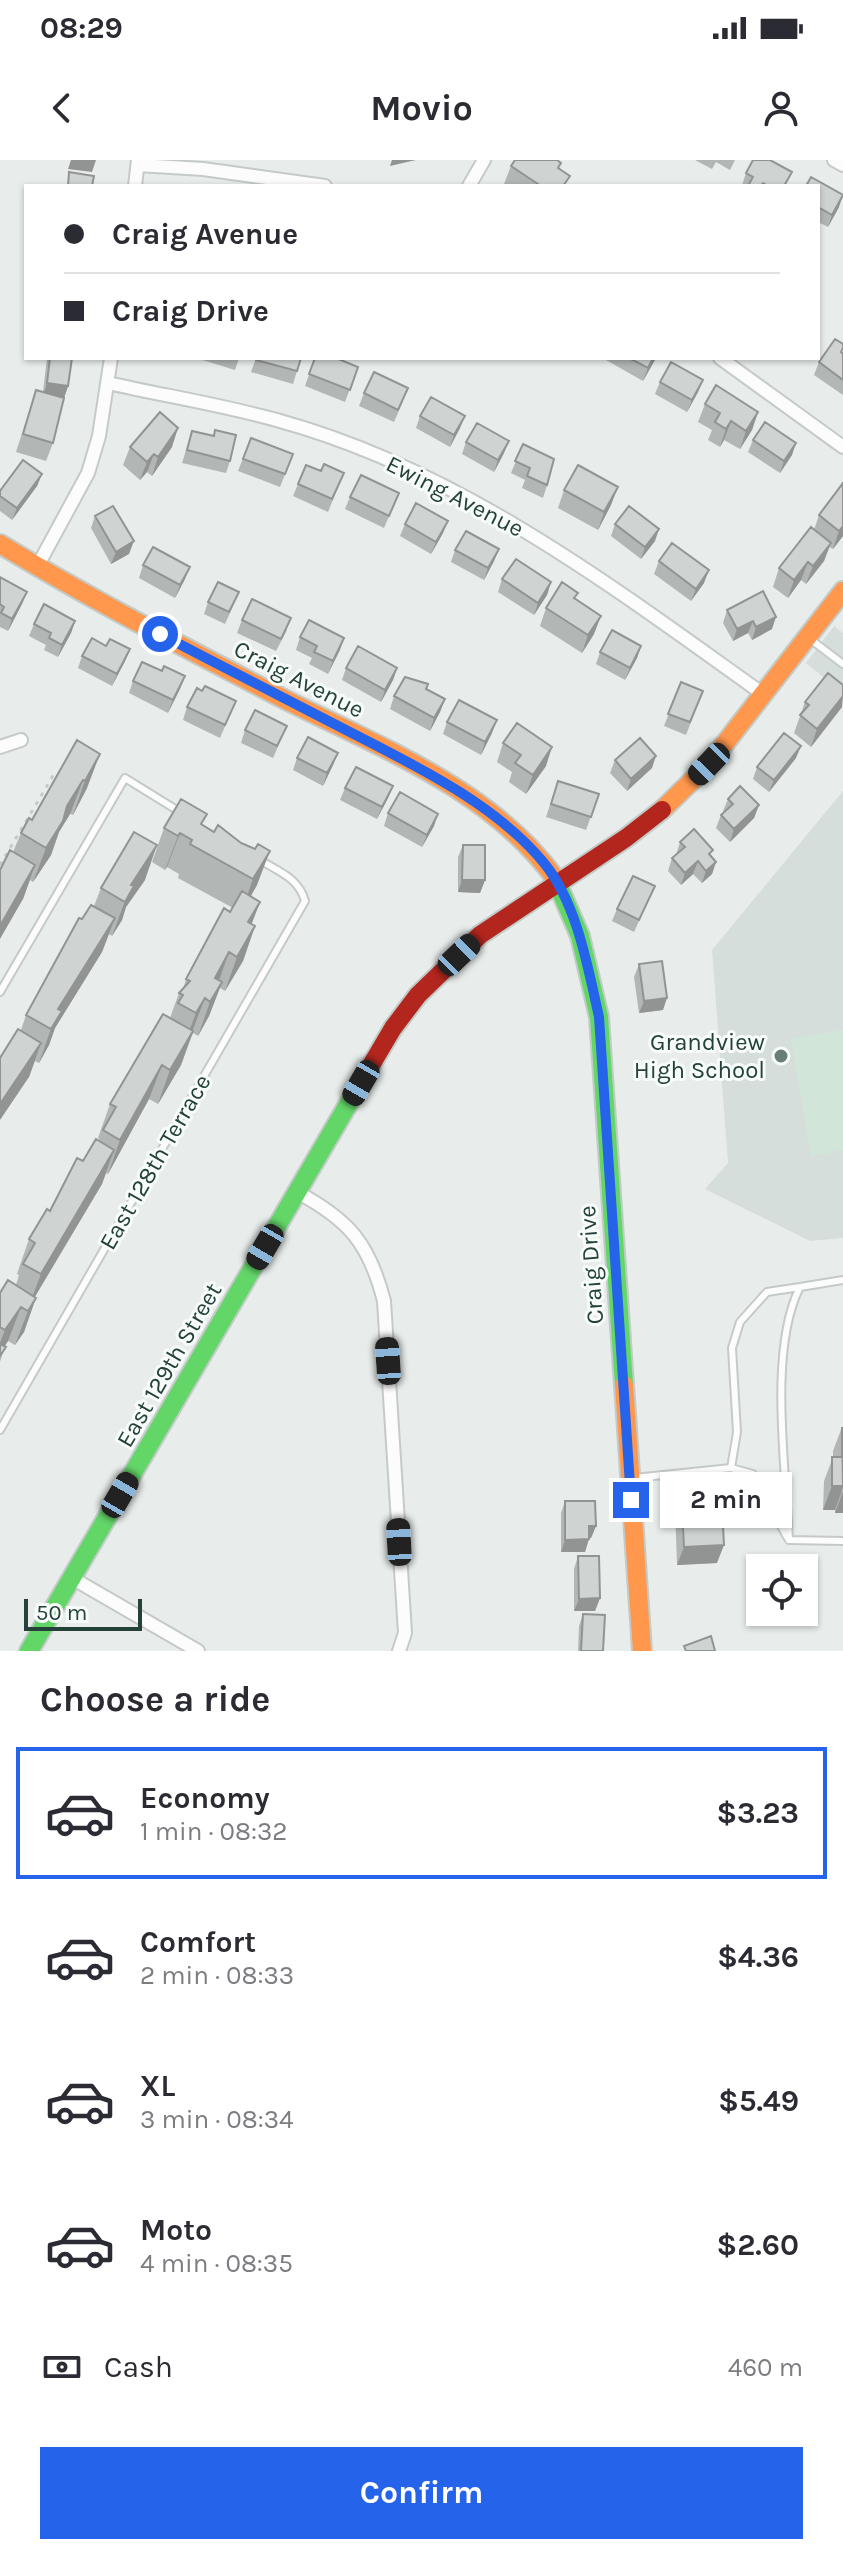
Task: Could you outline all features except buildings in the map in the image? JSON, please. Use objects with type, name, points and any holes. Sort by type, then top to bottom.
[{"type":"street","points":[[470,184],[484,160]]},
{"type":"street","points":[[834,160],[843,165]]},
{"type":"street","points":[[135,184],[138,162],[312,184]]},
{"type":"street","points":[[37,567],[88,473],[99,436],[111,360]]},
{"type":"street","points":[[723,360],[843,447]]},
{"type":"street","name":"Ewing Avenue","points":[[108,383],[280,421],[364,451],[440,484],[567,555],[763,694]]},
{"type":"street","name":"Craig Avenue","points":[[0,544],[77,592],[435,776],[511,831],[544,863],[556,882]]},
{"type":"street","name":"East 129th Street","points":[[29,1651],[393,1028],[418,995],[480,935],[626,838],[673,801],[709,764],[843,591]]},
{"type":"street","points":[[0,747],[21,740]]},
{"type":"street","name":"Craig Drive","points":[[556,882],[583,945],[599,1017],[642,1651]]},
{"type":"street","points":[[297,1192],[332,1211],[357,1236],[375,1267],[384,1301],[405,1633],[399,1651]]},
{"type":"street","points":[[72,1578],[198,1651]]},
{"type":"lane","points":[[807,637],[843,664]]},
{"type":"lane","points":[[0,992],[125,778],[190,818]]},
{"type":"lane","name":"East 128th Terrace","points":[[0,1430],[305,901],[294,880],[255,857]]},
{"type":"lane","points":[[731,1468],[737,1432],[732,1348],[740,1322],[767,1292],[843,1280]]},
{"type":"lane","points":[[789,1540],[782,1374],[789,1309],[800,1287]]},
{"type":"lane","points":[[630,1478],[731,1468],[753,1474],[789,1540]]},
{"type":"lane","points":[[789,1540],[843,1541]]},
{"type":"path","points":[[0,865],[54,774]]},
{"type":"shaded area","points":[[834,626],[843,633],[843,693],[806,663]]},
{"type":"shaded area","name":"Grandview High School","points":[[843,791],[843,1238],[810,1241],[705,1189],[728,1163],[712,950]]},
{"type":"green space","points":[[843,1030],[843,1150],[811,1156],[791,1039]]},
{"type":"traffic: fast","points":[[555,878],[580,936],[599,1017],[624,1385]]},
{"type":"traffic: fast","points":[[29,1651],[360,1084]]},
{"type":"traffic: slow","points":[[0,544],[172,641],[428,771],[497,818],[528,846],[555,878]]},
{"type":"traffic: slow","points":[[662,810],[709,764],[843,591]]},
{"type":"traffic: slow","points":[[624,1385],[642,1651]]},
{"type":"traffic: jam","points":[[360,1084],[393,1028],[418,995],[480,935],[626,838],[662,810]]},
{"type":"place","name":"Grandview High School","points":[[781,1056]]},
{"type":"route","points":[[160,634],[435,776],[511,831],[544,863],[556,882],[583,945],[599,1017],[631,1500]]}]
